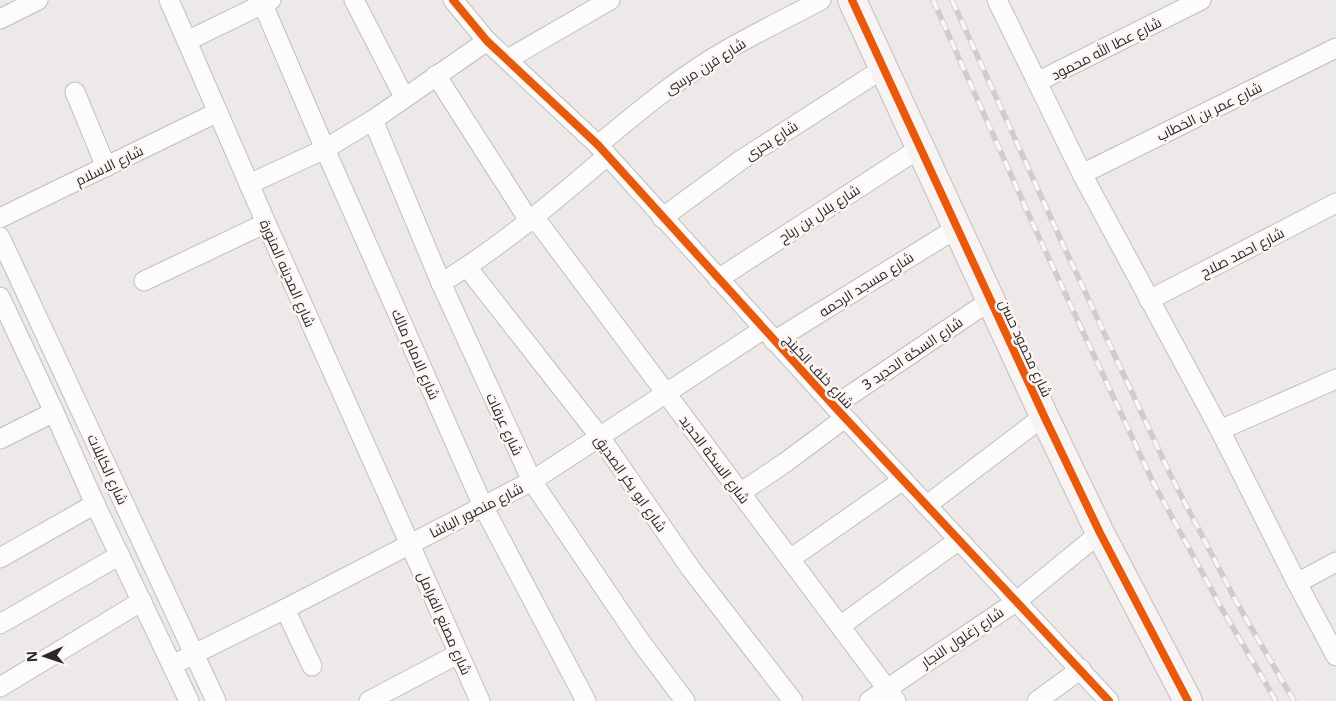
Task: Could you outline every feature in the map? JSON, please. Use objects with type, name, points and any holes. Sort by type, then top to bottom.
[{"type":"street","points":[[0,19],[38,0]]},
{"type":"street","name":"شارع المدينه المنورة","points":[[169,0],[266,223],[410,544]]},
{"type":"street","points":[[354,0],[404,97]]},
{"type":"street","name":"شارع خلف الكينج","points":[[453,0],[486,41],[508,59],[602,151],[839,412],[1017,600],[1109,701]]},
{"type":"street","name":"شارع فرن مرسى","points":[[441,283],[467,267],[532,220],[651,101],[729,48],[821,0]]},
{"type":"street","name":"شارع محمود حسن","points":[[852,0],[1100,533],[1188,701]]},
{"type":"street","points":[[998,0],[1082,174],[1220,430],[1296,583],[1336,656]]},
{"type":"street","name":"شارع عطا الله محمود","points":[[1037,82],[1201,0]]},
{"type":"street","points":[[187,41],[265,1]]},
{"type":"street","name":"شارع الامام مالك","points":[[265,1],[325,149],[483,506],[586,701]]},
{"type":"street","points":[[508,59],[607,1]]},
{"type":"street","points":[[249,184],[325,149],[372,120],[486,41]]},
{"type":"street","name":"شارع عمر بن الخطاب","points":[[1082,174],[1336,48]]},
{"type":"street","name":"شارع بحرى","points":[[662,218],[741,160],[884,68]]},
{"type":"street","name":"شارع السكة الحديد","points":[[436,75],[532,220],[666,394],[891,694]]},
{"type":"street","points":[[74,92],[106,167]]},
{"type":"street","name":"شارع الاسلام","points":[[0,218],[218,112]]},
{"type":"street","name":"شارع عرفات","points":[[372,120],[441,283],[532,481],[640,640],[685,701]]},
{"type":"street","name":"شارع بلال بن رباح","points":[[718,279],[920,148]]},
{"type":"street","name":"شارع احمد صلاح","points":[[1149,300],[1336,203]]},
{"type":"street","points":[[144,280],[266,223]]},
{"type":"street","name":"شارع مسجد الرحمه","points":[[769,335],[957,228]]},
{"type":"street","name":"شارع الكابلات","points":[[0,237],[216,701]]},
{"type":"street","name":"شارع ابو بكر الصديق","points":[[467,267],[600,437],[691,569],[793,701]]},
{"type":"street","name":"شارع الكابلات","points":[[0,297],[6,328],[54,412],[95,504],[189,701]]},
{"type":"street","name":"شارع السكة الحديد 3","points":[[740,493],[786,462],[839,412],[991,300]]},
{"type":"street","name":"شارع منصور الباشا","points":[[172,665],[285,609],[532,481],[666,394],[769,335]]},
{"type":"street","points":[[1220,430],[1336,379]]},
{"type":"street","points":[[0,439],[54,412]]},
{"type":"street","points":[[927,505],[1044,416]]},
{"type":"street","points":[[790,559],[903,480]]},
{"type":"street","points":[[0,558],[95,504]]},
{"type":"street","name":"شارع زغلول النجار","points":[[869,701],[891,694],[1017,600],[1100,533]]},
{"type":"street","points":[[840,626],[959,540]]},
{"type":"street","name":"شارع مصنع الفرامل","points":[[410,544],[480,701]]},
{"type":"street","points":[[0,624],[120,555]]},
{"type":"street","points":[[1296,583],[1336,562]]},
{"type":"street","points":[[1,684],[142,601]]},
{"type":"street","points":[[285,609],[312,666]]},
{"type":"street","points":[[370,701],[458,654]]},
{"type":"street","points":[[1036,701],[1081,669]]},
{"type":"railway","points":[[933,0],[1037,233],[1153,482],[1222,609],[1276,701]]},
{"type":"railway","points":[[952,0],[1171,476],[1237,603],[1294,701]]},
{"type":"cycle path","points":[[453,0],[487,41],[598,145],[834,406],[1109,701]]},
{"type":"cycle path","points":[[852,0],[1100,533],[1188,701]]}]
